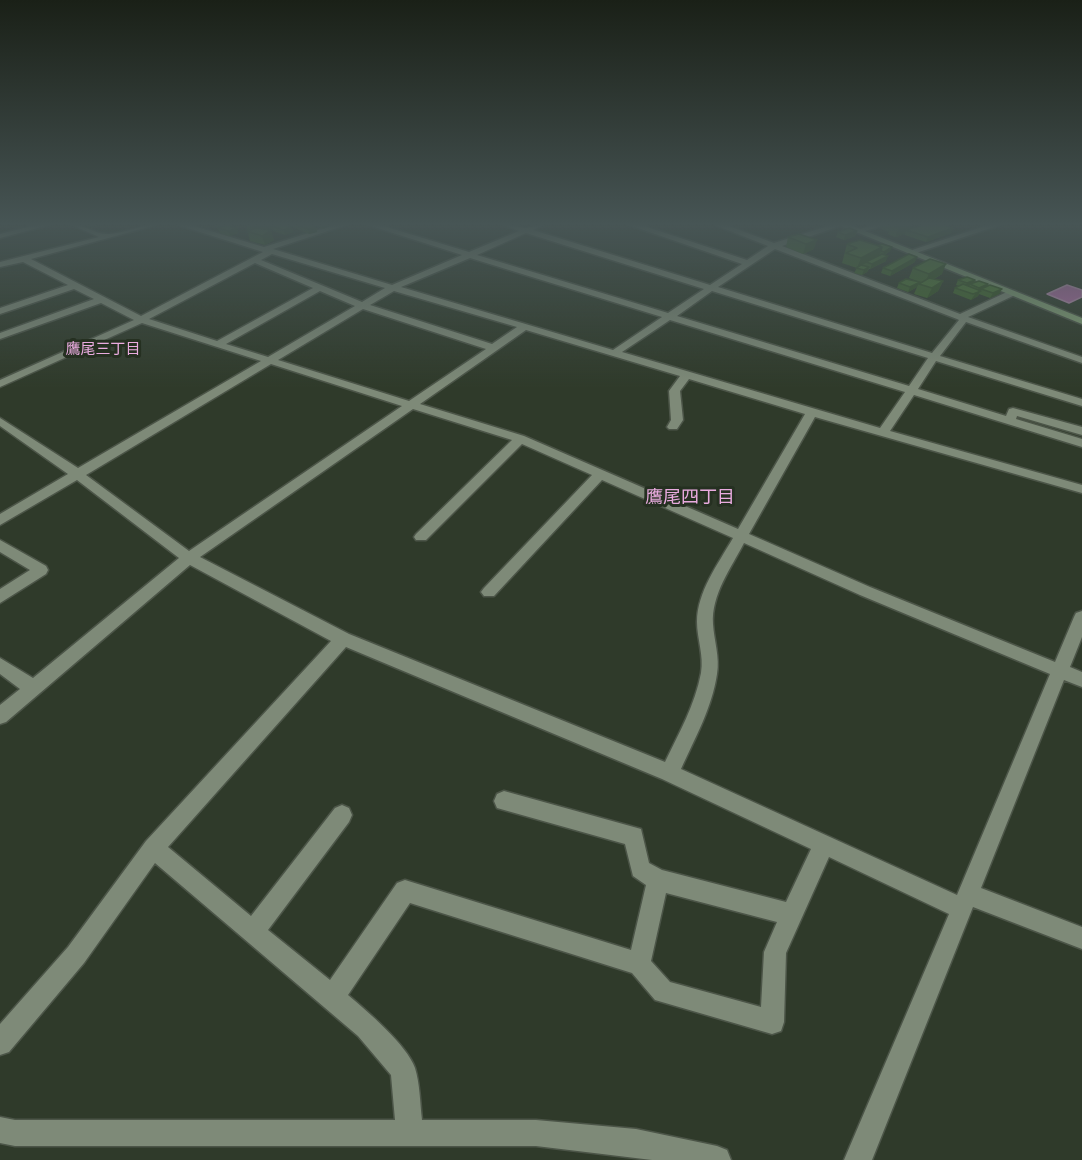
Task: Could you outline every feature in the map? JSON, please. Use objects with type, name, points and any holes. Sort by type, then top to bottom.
[{"type":"main road","points":[[978,279],[1082,321]]},
{"type":"street","points":[[61,279],[141,320],[520,439],[865,591],[1082,681]]},
{"type":"street","points":[[0,384],[141,320],[218,279]]},
{"type":"street","points":[[301,279],[363,306],[494,348]]},
{"type":"street","points":[[362,279],[883,433],[1082,489]]},
{"type":"street","points":[[0,520],[392,288],[413,279]]},
{"type":"street","points":[[544,279],[1082,443]]},
{"type":"street","points":[[685,279],[1082,403]]},
{"type":"street","points":[[614,354],[723,279]]},
{"type":"street","points":[[861,279],[1082,360]]},
{"type":"street","points":[[0,311],[74,286]]},
{"type":"street","points":[[220,343],[321,287]]},
{"type":"street","points":[[883,433],[962,318],[1012,293]]},
{"type":"street","points":[[0,336],[101,300]]},
{"type":"street","points":[[0,716],[189,558],[524,327]]},
{"type":"street","points":[[673,427],[677,420],[674,391],[687,375]]},
{"type":"street","points":[[1010,421],[1013,411],[1082,431]]},
{"type":"street","points":[[669,773],[703,699],[709,673],[710,652],[704,625],[707,603],[715,582],[812,412]]},
{"type":"street","points":[[0,421],[77,474],[189,558],[343,639],[669,773],[824,844],[966,901],[1082,938]]},
{"type":"street","points":[[421,537],[520,439]]},
{"type":"street","points":[[489,592],[601,473]]},
{"type":"street","points":[[0,545],[41,570],[0,597]]},
{"type":"street","points":[[858,1160],[1082,617]]},
{"type":"street","points":[[0,1043],[76,955],[153,848],[343,639]]},
{"type":"street","points":[[0,665],[34,689]]},
{"type":"street","points":[[504,801],[634,836],[640,869],[658,880],[792,915]]},
{"type":"street","points":[[253,932],[342,815]]},
{"type":"street","points":[[332,998],[405,891],[639,964],[663,992],[772,1022],[775,952],[824,844]]},
{"type":"street","points":[[153,848],[367,1027],[403,1070],[410,1131]]},
{"type":"street","points":[[639,964],[658,880]]},
{"type":"street","points":[[0,1130],[15,1133],[410,1131],[536,1133],[636,1143],[717,1160]]},
{"type":"shaded area","points":[[1067,285],[1082,290],[1082,297],[1069,303],[1047,294]]},
{"type":"building","points":[[906,279],[920,282],[910,287],[899,283]]},
{"type":"building","points":[[927,279],[943,281],[932,288],[919,284]]},
{"type":"building","points":[[973,279],[975,280],[967,283],[958,280]]},
{"type":"building","points":[[979,281],[988,284],[979,288],[970,284]]},
{"type":"building","points":[[963,284],[981,291],[973,294],[955,288]]},
{"type":"building","points":[[990,285],[1002,289],[993,293],[981,289]]},
{"type":"district","name":"鷹尾三丁目","points":[[103,350]]},
{"type":"district","name":"鷹尾四丁目","points":[[690,498]]}]
